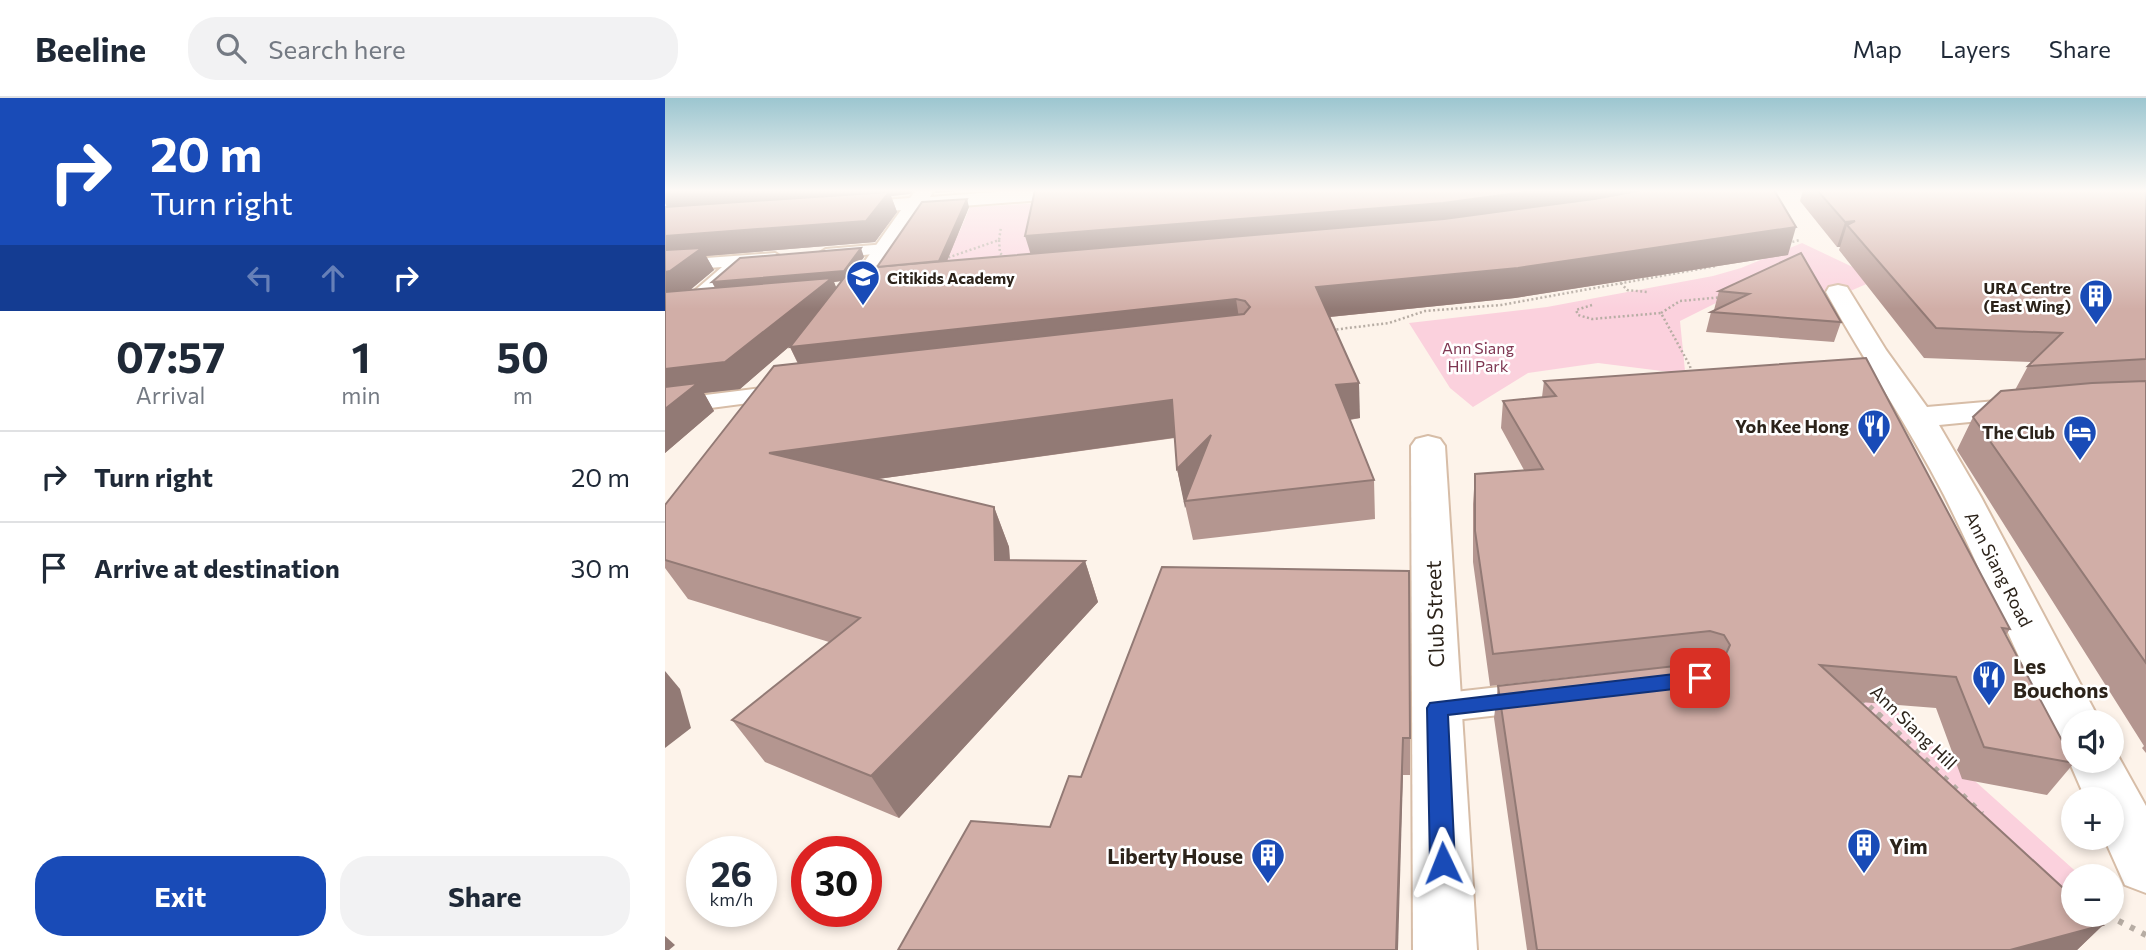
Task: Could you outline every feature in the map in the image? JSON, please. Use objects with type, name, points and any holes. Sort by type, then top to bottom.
[{"type":"street","points":[[855,292],[899,230]]},
{"type":"street","points":[[829,294],[882,290]]},
{"type":"street","name":"Ann Siang Road","points":[[1838,292],[1873,352],[1918,417],[1963,497],[2070,710]]},
{"type":"street","points":[[675,307],[725,303]]},
{"type":"street","points":[[1918,417],[2061,404]]},
{"type":"street","name":"Club Street","points":[[1428,446],[1445,950]]},
{"type":"street","points":[[2101,773],[2146,865]]},
{"type":"lane","points":[[811,255],[886,249]]},
{"type":"lane","points":[[665,266],[787,257]]},
{"type":"lane","points":[[675,307],[739,261]]},
{"type":"lane","points":[[665,407],[802,391]]},
{"type":"lane","points":[[1437,708],[1562,694]]},
{"type":"path","points":[[999,240],[1000,253],[1009,263]]},
{"type":"path","points":[[1788,243],[1800,240]]},
{"type":"path","points":[[958,254],[988,243]]},
{"type":"path","points":[[1321,331],[1389,323],[1425,312],[1501,305],[1726,263]]},
{"type":"path","points":[[1621,283],[1627,290],[1647,292]]},
{"type":"path","points":[[1592,305],[1576,310],[1578,315],[1592,319],[1638,316],[1661,313],[1680,301],[1728,296]]},
{"type":"path","points":[[1661,313],[1690,366],[1692,379]]},
{"type":"path","name":"Ann Siang Hill","points":[[1859,696],[1984,816]]},
{"type":"path","points":[[2124,923],[2146,934]]},
{"type":"green space","points":[[960,230],[1055,230],[1068,260],[855,292]]},
{"type":"green space","name":"Ann Siang Hill Park","points":[[1802,243],[1878,279],[1841,295],[1835,304],[1722,300],[1680,321],[1687,391],[1812,635],[2067,864],[2061,864],[2061,921],[1821,690],[1678,373],[1598,363],[1528,373],[1473,407],[1450,388],[1409,323],[1547,307],[1713,276],[1741,268]]},
{"type":"green space","name":"Ann Siang Hill Park","points":[[2067,927],[2092,927],[2082,941]]},
{"type":"building","points":[[665,230],[749,230],[665,236]]},
{"type":"building","points":[[903,230],[953,230],[939,261],[877,267]]},
{"type":"building","points":[[1026,230],[1104,230],[1025,236]]},
{"type":"building","points":[[1316,230],[1777,230],[1518,268],[1316,287],[1359,383],[1336,385],[1374,480],[1185,501],[1211,435],[1177,469],[1172,400],[769,453],[994,507],[995,560],[1085,561],[871,776],[732,720],[860,618],[665,560],[665,505],[774,366],[1244,314],[1250,307],[1245,301],[1236,299],[790,347],[851,269]]},
{"type":"building","points":[[1851,230],[2146,230],[2146,359],[2028,366],[2062,333],[1936,328]]},
{"type":"building","points":[[702,248],[670,271],[665,272],[665,250]]},
{"type":"building","points":[[861,248],[844,271],[712,282],[740,258]]},
{"type":"building","points":[[1801,253],[1841,322],[1711,312],[1749,294],[1719,291]]},
{"type":"building","points":[[832,278],[725,362],[665,369],[665,292]]},
{"type":"building","points":[[1866,358],[2010,629],[2002,628],[2061,739],[2061,761],[1984,747],[1956,677],[1820,665],[2061,886],[2061,927],[2096,927],[2010,950],[1537,950],[1498,686],[1711,662],[1725,656],[1730,645],[1724,635],[1710,631],[1493,654],[1475,531],[1475,474],[1543,469],[1503,401],[1556,396],[1544,381]]},
{"type":"building","points":[[2146,381],[2146,663],[1973,417],[2001,391]]},
{"type":"building","points":[[698,383],[665,409],[665,387]]},
{"type":"building","points":[[1162,567],[1409,571],[1410,738],[1403,738],[1396,950],[898,950],[971,821],[1050,827],[1069,776],[1081,777]]},
{"type":"place","name":"Citikids Academy","points":[[863,307]]},
{"type":"place","name":"URA Centre (East Wing)","points":[[2096,326]]},
{"type":"place","name":"Yoh Kee Hong","points":[[1874,456]]},
{"type":"place","name":"The Club","points":[[2080,462]]},
{"type":"place","name":"Les Bouchons","points":[[1989,707]]},
{"type":"place","name":"Yim","points":[[1864,875]]},
{"type":"place","name":"Liberty House","points":[[1268,885]]},
{"type":"route","points":[[1443,863],[1437,708],[1700,678]]}]
